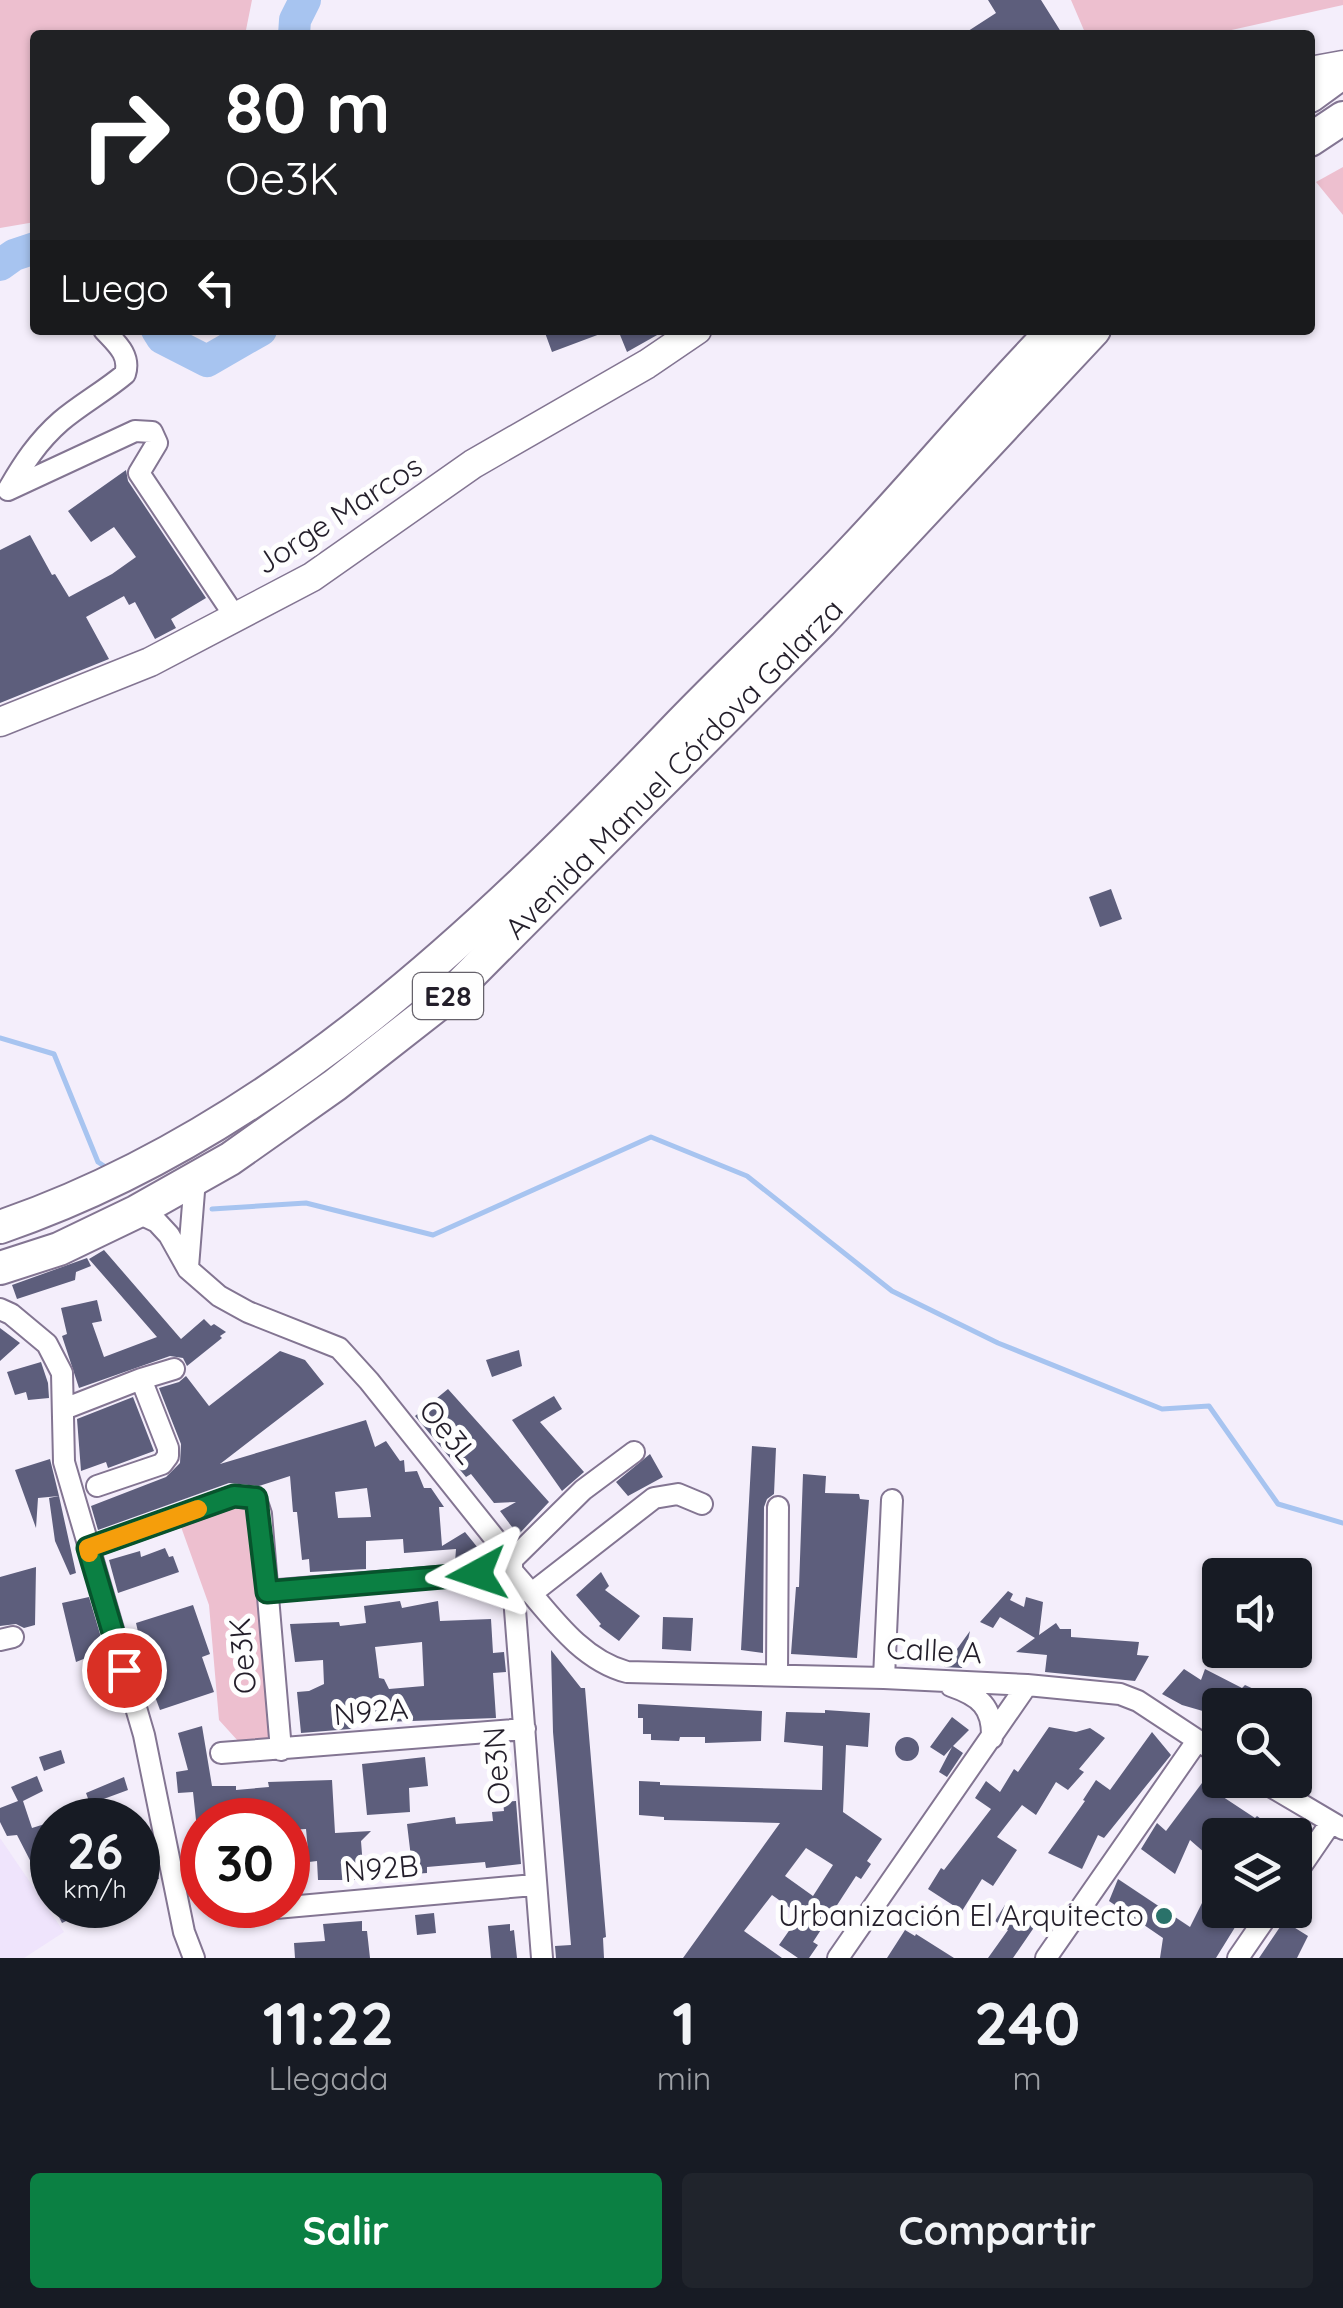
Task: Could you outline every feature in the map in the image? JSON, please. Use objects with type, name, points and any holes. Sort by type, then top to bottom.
[{"type":"main road","points":[[1315,71],[1343,69]]},
{"type":"main road","points":[[1315,92],[1343,69]]},
{"type":"main road","points":[[1315,137],[1343,118]]},
{"type":"main road","name":"Jorge Marcos","points":[[0,722],[150,662],[312,577],[472,464],[647,364],[690,335]]},
{"type":"main road","name":"Avenida Manuel Córdova Galarza","points":[[0,1226],[39,1213],[177,1148],[292,1077],[431,967],[811,612],[855,548],[1049,335]]},
{"type":"main road","name":"Avenida Manuel Córdova Galarza","points":[[0,1268],[59,1249],[136,1212],[230,1158],[335,1085],[450,995],[811,612],[1089,335]]},
{"type":"street","points":[[108,335],[124,354],[128,365],[124,374],[43,438],[8,490],[135,431],[152,432],[157,443],[139,473],[236,618]]},
{"type":"street","points":[[188,1269],[194,1179]]},
{"type":"street","name":"Oe3L","points":[[136,1212],[156,1222],[188,1269],[219,1296],[248,1312],[339,1348],[578,1646],[608,1667],[628,1672]]},
{"type":"street","points":[[0,1309],[47,1344],[62,1373],[64,1462],[144,1735],[184,1932],[194,1958]]},
{"type":"street","points":[[64,1409],[174,1369]]},
{"type":"street","points":[[97,1486],[162,1464],[168,1456],[141,1379]]},
{"type":"street","points":[[267,1592],[512,1565],[582,1490],[634,1452]]},
{"type":"street","points":[[532,1592],[654,1498],[678,1494],[702,1504]]},
{"type":"street","name":"Oe3K","points":[[88,1548],[234,1496],[256,1498],[281,1750]]},
{"type":"street","points":[[884,1678],[892,1500]]},
{"type":"street","points":[[777,1674],[778,1507]]},
{"type":"street","name":"Oe3N","points":[[512,1565],[542,1958]]},
{"type":"street","name":"Calle A","points":[[628,1672],[884,1678],[1120,1694],[1138,1701],[1202,1744]]},
{"type":"street","points":[[940,1682],[966,1692],[986,1707],[992,1718],[992,1738]]},
{"type":"street","points":[[838,1958],[1027,1685]]},
{"type":"street","name":"N92A","points":[[221,1753],[526,1729]]},
{"type":"street","points":[[1046,1958],[1198,1741]]},
{"type":"street","points":[[1290,1798],[1337,1826],[1312,1855]]},
{"type":"street","name":"N92B","points":[[310,1905],[534,1884]]},
{"type":"street","points":[[1238,1958],[1259,1928]]},
{"type":"shaded area","points":[[0,0],[252,0],[246,30],[30,30],[30,223],[0,228]]},
{"type":"shaded area","points":[[1071,0],[1343,0],[1343,5],[1231,30],[1084,30]]},
{"type":"shaded area","points":[[1343,167],[1343,215],[1316,182]]},
{"type":"shaded area","points":[[242,1504],[255,1515],[271,1739],[238,1741],[219,1720],[209,1605],[180,1524]]},
{"type":"shaded area","points":[[0,1838],[30,1882],[30,1928],[61,1928],[64,1932],[24,1958],[0,1958]]},
{"type":"building","points":[[988,0],[1041,0],[1060,30],[970,30],[996,13]]},
{"type":"building","points":[[546,335],[597,335],[552,352]]},
{"type":"building","points":[[620,335],[657,335],[627,352]]},
{"type":"building","points":[[126,470],[128,481],[206,598],[171,619],[176,628],[155,639],[135,602],[129,605],[124,596],[86,617],[109,659],[0,703],[0,550],[30,535],[69,597],[112,574],[136,557],[114,527],[91,542],[68,511]]},
{"type":"building","points":[[1111,889],[1122,919],[1100,927],[1089,897]]},
{"type":"building","points":[[104,1250],[181,1339],[204,1319],[226,1332],[222,1338],[187,1366],[183,1358],[170,1356],[79,1388],[62,1336],[67,1334],[61,1308],[97,1300],[102,1321],[92,1323],[104,1357],[157,1337],[89,1259]]},
{"type":"building","points":[[87,1258],[91,1266],[76,1272],[75,1280],[17,1299],[12,1285]]},
{"type":"building","points":[[0,1328],[20,1343],[0,1361]]},
{"type":"building","points":[[519,1350],[522,1366],[492,1377],[486,1360]]},
{"type":"building","points":[[280,1351],[305,1360],[324,1384],[220,1464],[366,1420],[375,1447],[386,1441],[400,1461],[404,1460],[405,1472],[417,1471],[424,1488],[431,1488],[444,1507],[439,1507],[442,1546],[465,1532],[487,1559],[455,1562],[456,1549],[404,1553],[403,1539],[366,1541],[366,1569],[310,1572],[309,1559],[302,1560],[290,1476],[259,1486],[229,1483],[98,1530],[91,1506],[166,1477],[180,1463],[181,1444],[159,1388],[186,1376],[209,1406]],"holes":[[[367,1488],[371,1517],[338,1518],[335,1492]]]},
{"type":"building","points":[[41,1362],[49,1398],[28,1400],[26,1392],[15,1395],[7,1372]]},
{"type":"building","points":[[448,1389],[549,1502],[518,1535],[500,1511],[516,1502],[494,1503],[471,1474],[466,1477],[415,1416]]},
{"type":"building","points":[[554,1396],[562,1409],[540,1422],[584,1472],[562,1491],[512,1420]]},
{"type":"building","points":[[133,1397],[154,1451],[108,1468],[106,1462],[81,1471],[77,1419]]},
{"type":"building","points":[[752,1446],[776,1448],[774,1494],[764,1507],[763,1653],[741,1650]]},
{"type":"building","points":[[650,1454],[663,1477],[628,1496],[616,1482]]},
{"type":"building","points":[[50,1459],[59,1496],[38,1498],[36,1528],[15,1470]]},
{"type":"building","points":[[803,1474],[826,1476],[825,1493],[859,1494],[860,1499],[869,1500],[857,1658],[791,1654],[799,1587]]},
{"type":"building","points":[[59,1496],[76,1573],[70,1575],[55,1541],[49,1498]]},
{"type":"building","points":[[165,1548],[179,1572],[118,1593],[109,1560],[140,1551],[141,1557]]},
{"type":"building","points":[[36,1567],[35,1625],[0,1626],[0,1577]]},
{"type":"building","points":[[601,1572],[609,1586],[605,1590],[640,1616],[619,1641],[599,1626],[576,1595]]},
{"type":"building","points":[[1008,1591],[1013,1594],[1010,1600],[1024,1607],[1026,1597],[1043,1602],[1039,1635],[1056,1623],[1060,1629],[1071,1629],[1071,1637],[1139,1642],[1137,1655],[1149,1656],[1135,1681],[1045,1672],[1047,1655],[1016,1652],[1035,1638],[1000,1617],[993,1628],[980,1622]]},
{"type":"building","points":[[89,1597],[114,1681],[103,1684],[91,1656],[76,1662],[62,1603]]},
{"type":"building","points":[[400,1601],[402,1608],[438,1601],[440,1621],[491,1619],[493,1653],[504,1652],[506,1672],[493,1673],[496,1718],[356,1723],[350,1729],[301,1733],[297,1692],[324,1684],[323,1660],[295,1662],[290,1624],[366,1623],[364,1606]],"holes":[[[422,1642],[424,1686],[389,1689],[384,1679],[379,1678],[375,1647]]]},
{"type":"building","points":[[193,1605],[210,1654],[202,1657],[214,1692],[160,1710],[148,1678],[140,1672],[133,1648],[139,1636],[136,1623]]},
{"type":"building","points":[[663,1617],[693,1618],[691,1651],[662,1649]]},
{"type":"building","points":[[970,1631],[962,1668],[944,1667],[949,1660]]},
{"type":"building","points":[[551,1650],[585,1688],[606,1937],[604,1958],[556,1958],[555,1946],[571,1945],[553,1732]]},
{"type":"building","points":[[1184,1669],[1201,1680],[1205,1669],[1242,1688],[1202,1688],[1202,1711],[1162,1694]]},
{"type":"building","points":[[638,1704],[762,1711],[761,1741],[705,1743],[705,1737],[651,1740],[651,1734],[643,1734]]},
{"type":"building","points":[[786,1712],[870,1713],[868,1747],[846,1745],[843,1812],[882,1839],[867,1861],[871,1864],[861,1879],[856,1876],[813,1942],[818,1945],[809,1958],[798,1958],[779,1945],[800,1915],[772,1895],[744,1931],[782,1958],[683,1958],[780,1823],[664,1820],[639,1815],[639,1781],[822,1790],[823,1746],[784,1742]],"holes":[[[806,1848],[833,1865],[813,1896],[785,1876]]]},
{"type":"building","points":[[952,1717],[969,1730],[953,1746],[963,1753],[947,1777],[939,1772],[952,1747],[944,1756],[930,1747]]},
{"type":"building","points":[[202,1726],[212,1786],[236,1786],[236,1790],[269,1787],[268,1782],[332,1780],[335,1833],[371,1831],[361,1841],[364,1880],[318,1880],[317,1861],[310,1862],[310,1798],[194,1798],[193,1792],[178,1793],[176,1772],[188,1770],[178,1733]]},
{"type":"building","points":[[1049,1727],[1076,1732],[1090,1728],[1105,1738],[1079,1769],[1084,1772],[1068,1790],[1056,1782],[1036,1815],[1022,1805],[997,1837],[1017,1850],[993,1886],[982,1879],[962,1911],[928,1889],[991,1809],[975,1798],[986,1781],[1000,1792]]},
{"type":"building","points":[[1152,1732],[1171,1755],[1104,1838],[1098,1835],[1082,1869],[1048,1853],[1096,1780],[1110,1790]]},
{"type":"building","points":[[902,1737],[912,1737],[919,1749],[912,1761],[902,1761],[895,1754],[895,1744]]},
{"type":"building","points":[[61,1750],[65,1763],[44,1771],[39,1757]]},
{"type":"building","points":[[425,1757],[428,1786],[409,1788],[410,1812],[367,1815],[362,1764]]},
{"type":"building","points":[[37,1776],[43,1791],[23,1801],[30,1822],[30,1860],[17,1835],[7,1836],[0,1822],[0,1808],[18,1801],[11,1787]]},
{"type":"building","points":[[124,1777],[128,1790],[106,1798],[88,1798],[86,1793]]},
{"type":"building","points":[[1202,1783],[1202,1798],[1225,1798],[1255,1818],[1202,1818],[1202,1850],[1190,1840],[1175,1874],[1141,1849],[1157,1823],[1166,1831]]},
{"type":"building","points":[[516,1801],[521,1864],[486,1868],[485,1862],[427,1867],[427,1873],[413,1874],[407,1824],[455,1817],[456,1824],[493,1821],[492,1812],[504,1811],[503,1802]]},
{"type":"building","points":[[1118,1879],[1190,1927],[1202,1903],[1202,1928],[1235,1928],[1216,1958],[1160,1958],[1163,1938],[1109,1901]]},
{"type":"building","points":[[1005,1905],[1035,1926],[1013,1958],[988,1958],[1008,1930],[995,1921]]},
{"type":"building","points":[[434,1913],[436,1933],[417,1935],[415,1915]]},
{"type":"building","points":[[362,1921],[370,1958],[295,1958],[294,1943],[325,1941],[323,1924]]},
{"type":"building","points":[[510,1924],[517,1958],[491,1958],[488,1926]]},
{"type":"building","points":[[1279,1928],[1295,1928],[1308,1936],[1297,1958],[1259,1958]]},
{"type":"building","points":[[905,1930],[916,1934],[954,1958],[887,1958]]},
{"type":"waterway","points":[[294,30],[305,0]]},
{"type":"waterway","points":[[0,265],[30,250]]},
{"type":"waterway","points":[[160,335],[207,361],[252,335]]},
{"type":"waterway","points":[[0,1038],[54,1054],[98,1162],[104,1166]]},
{"type":"waterway","points":[[212,1209],[306,1203],[433,1235],[651,1137],[747,1176],[892,1291],[998,1343],[1162,1409],[1209,1406],[1278,1504],[1343,1523]]},
{"type":"slow traffic","points":[[89,1553],[88,1548],[198,1509]]},
{"type":"place","name":"Urbanización El Arquitecto","points":[[1164,1916]]},
{"type":"route","points":[[124,1670],[88,1548],[234,1496],[256,1498],[261,1514],[267,1592],[477,1574]]}]
